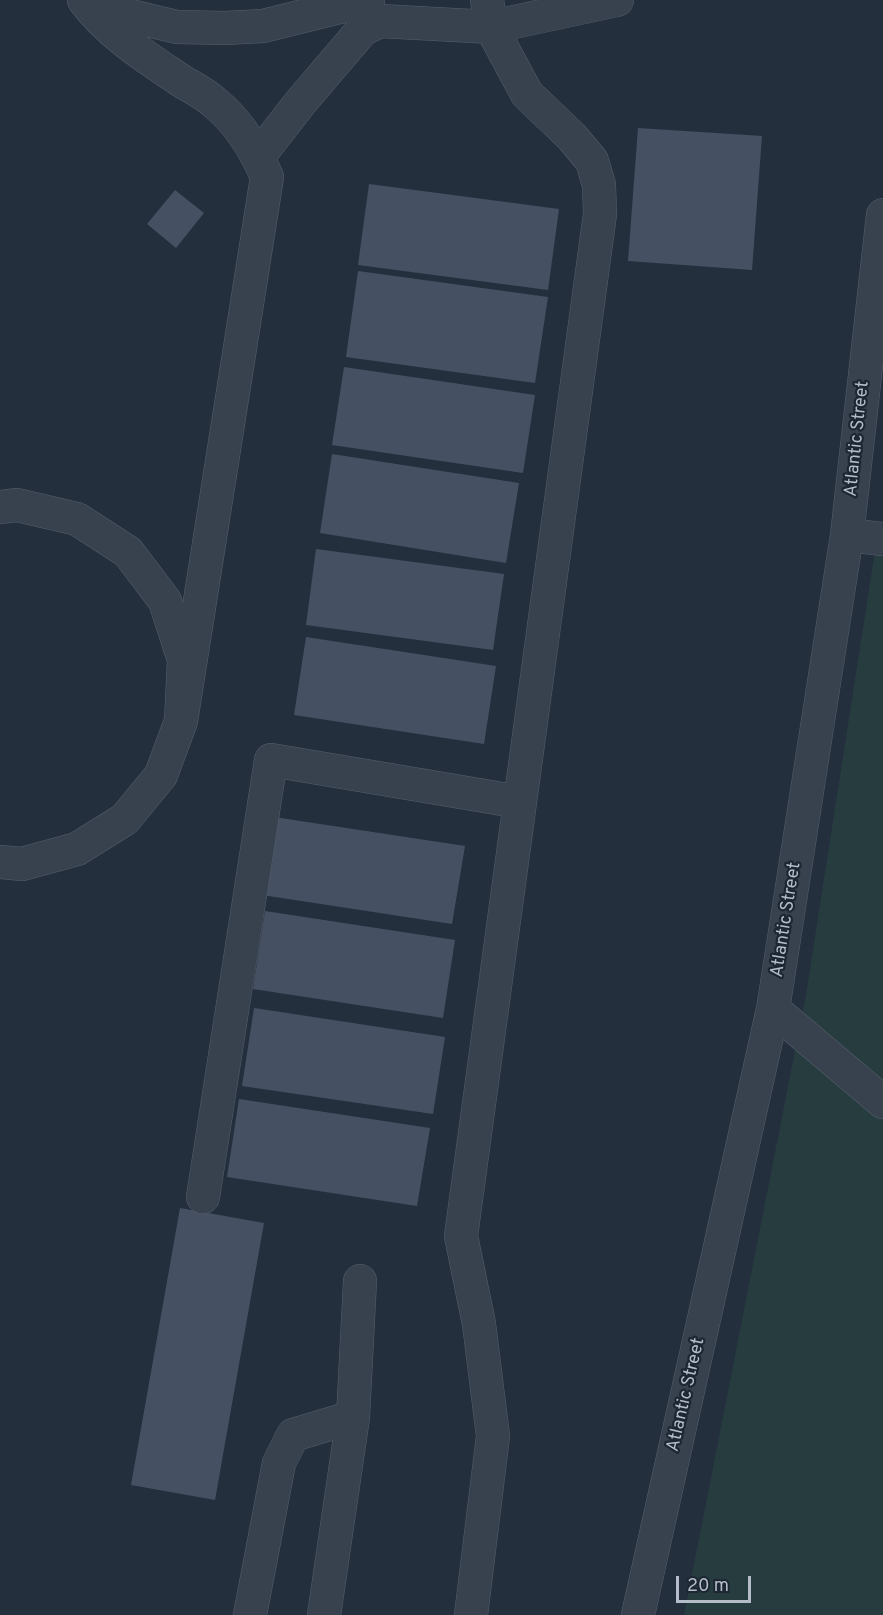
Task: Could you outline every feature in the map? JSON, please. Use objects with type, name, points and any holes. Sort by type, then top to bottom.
[{"type":"street","points":[[0,862],[22,864],[77,849],[125,819],[161,774],[182,721],[267,177],[241,129],[215,102],[117,35],[95,15],[84,0]]},
{"type":"street","points":[[96,0],[126,15],[177,27],[225,28],[263,26],[368,0]]},
{"type":"street","points":[[258,157],[363,29],[380,21],[489,14],[617,0]]},
{"type":"street","points":[[471,1615],[493,1436],[479,1324],[461,1236],[600,214],[599,185],[592,161],[572,137],[527,94],[489,14]]},
{"type":"street","name":"Atlantic Street","points":[[638,1615],[772,1009],[847,535],[883,215]]},
{"type":"street","points":[[0,507],[17,505],[77,519],[128,552],[165,601],[175,630],[184,660],[182,721]]},
{"type":"street","points":[[847,535],[883,539]]},
{"type":"street","points":[[203,1197],[271,760],[520,802]]},
{"type":"street","points":[[772,1009],[883,1102]]},
{"type":"street","points":[[324,1615],[353,1417],[360,1281]]},
{"type":"street","points":[[250,1615],[279,1463],[293,1435],[353,1417]]},
{"type":"green space","points":[[877,538],[883,539],[883,1615],[684,1615],[806,995]]},
{"type":"building","points":[[638,128],[762,136],[752,270],[628,261]]},
{"type":"building","points":[[369,184],[559,209],[548,290],[358,265]]},
{"type":"building","points":[[175,190],[204,213],[176,248],[147,224]]},
{"type":"building","points":[[358,271],[548,297],[535,383],[346,357]]},
{"type":"building","points":[[344,367],[535,395],[523,473],[332,445]]},
{"type":"building","points":[[332,454],[519,483],[506,563],[320,533]]},
{"type":"building","points":[[316,549],[504,574],[493,650],[306,625]]},
{"type":"building","points":[[306,637],[496,666],[484,744],[294,715]]},
{"type":"building","points":[[274,817],[465,846],[452,924],[262,895]]},
{"type":"building","points":[[265,911],[455,940],[443,1018],[253,989]]},
{"type":"building","points":[[254,1008],[445,1037],[433,1114],[242,1086]]},
{"type":"building","points":[[239,1099],[430,1128],[417,1206],[227,1177]]},
{"type":"building","points":[[180,1208],[264,1223],[215,1500],[131,1485]]}]
